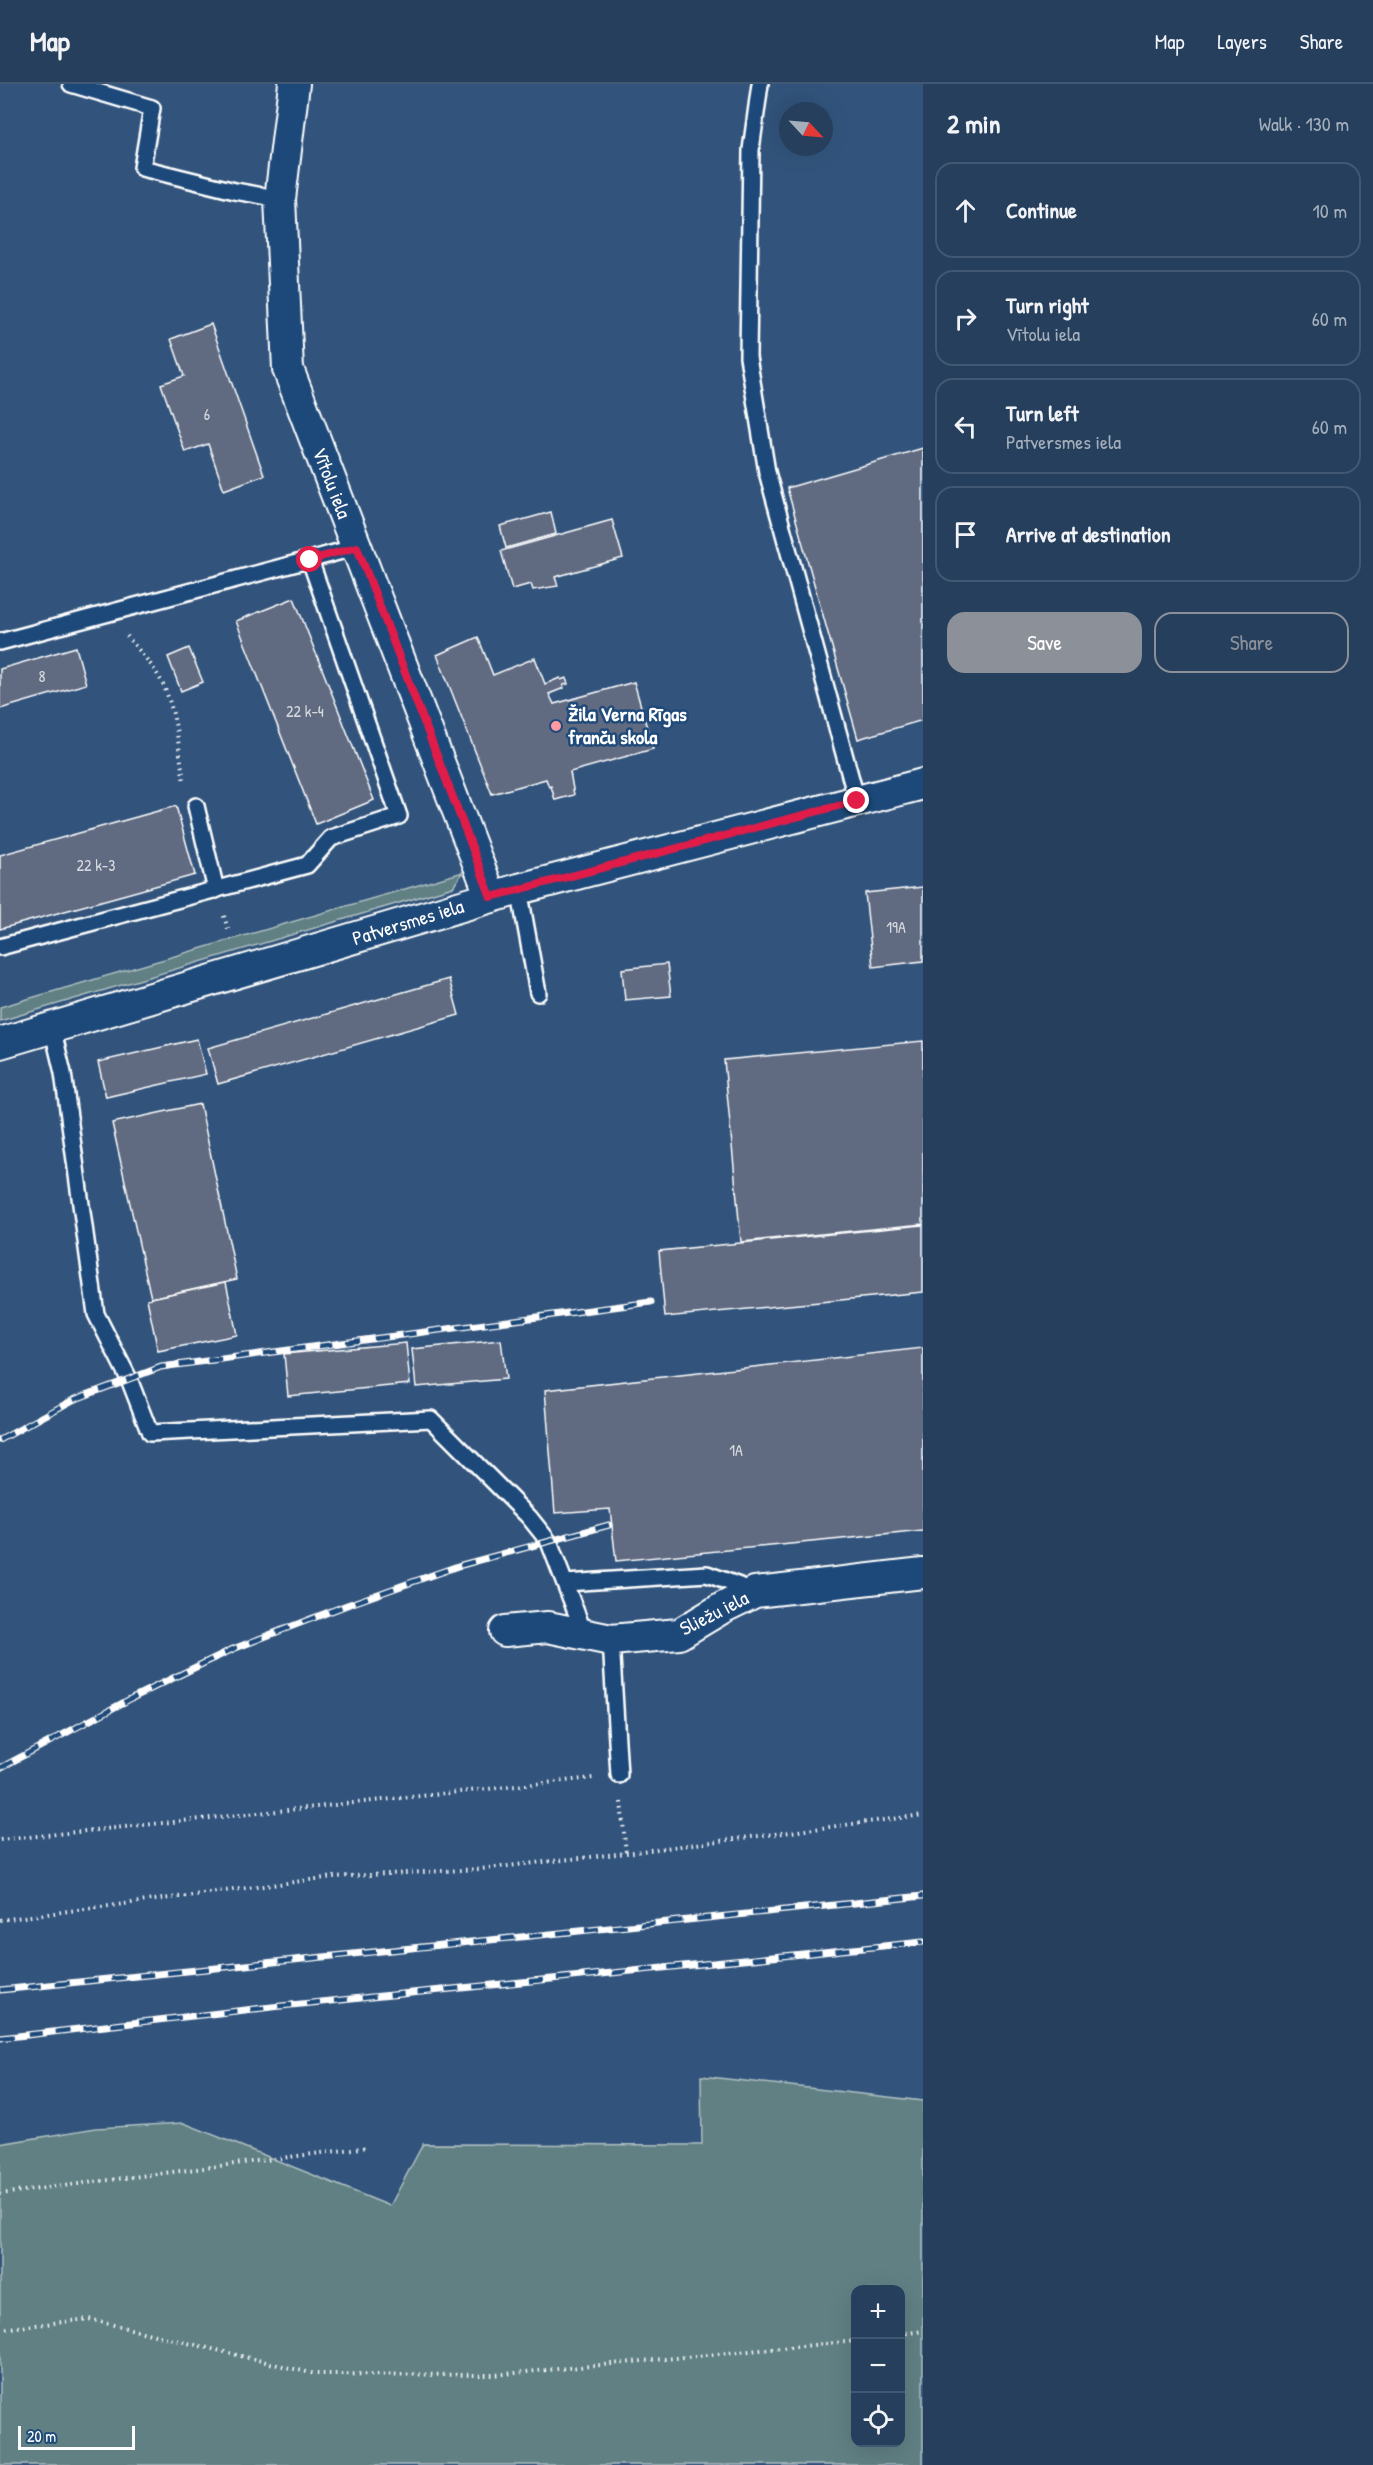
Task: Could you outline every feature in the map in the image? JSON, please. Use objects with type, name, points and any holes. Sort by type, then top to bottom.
[{"type":"street","name":"Vītolu iela","points":[[294,84],[280,199],[288,369],[357,547],[505,893]]},
{"type":"street","name":"Patversmes iela","points":[[0,1042],[505,893],[923,784]]},
{"type":"street","name":"Sliežu iela","points":[[506,1631],[548,1626],[597,1636],[679,1634],[724,1607],[756,1592],[923,1573]]},
{"type":"lane","points":[[71,84],[152,108],[142,168],[235,191],[280,199]]},
{"type":"lane","points":[[760,84],[751,150],[748,357],[767,472],[857,801]]},
{"type":"lane","points":[[0,642],[357,547]]},
{"type":"lane","points":[[0,947],[307,866],[332,838],[399,816],[310,560]]},
{"type":"lane","points":[[195,806],[216,890]]},
{"type":"lane","points":[[505,893],[538,993]]},
{"type":"lane","points":[[52,1027],[63,1073],[96,1314],[129,1379],[150,1433],[431,1419],[529,1517],[549,1542],[565,1583],[597,1636],[619,1775]]},
{"type":"lane","points":[[565,1583],[707,1574],[756,1592]]},
{"type":"path","points":[[109,613],[146,658],[164,687],[173,715],[186,794],[195,806]]},
{"type":"path","points":[[0,1840],[619,1775],[626,1853]]},
{"type":"path","points":[[0,1920],[333,1876],[480,1869],[923,1815]]},
{"type":"path","points":[[0,2194],[368,2148]]},
{"type":"path","points":[[0,2329],[89,2319],[315,2374],[494,2375],[851,2341]]},
{"type":"path","points":[[905,2333],[923,2331]]},
{"type":"green space","points":[[463,872],[453,887],[0,1021],[0,1007]]},
{"type":"green space","points":[[701,2076],[923,2101],[923,2465],[0,2465],[0,2144],[96,2128],[184,2123],[390,2206],[423,2144],[702,2145]]},
{"type":"building","points":[[211,324],[264,475],[224,490],[208,444],[185,452],[161,384],[184,376],[171,339]]},
{"type":"building","points":[[923,448],[923,720],[858,739],[787,488]]},
{"type":"building","points":[[551,512],[556,534],[506,548],[500,526]]},
{"type":"building","points":[[612,520],[623,558],[555,577],[558,586],[533,590],[531,584],[512,589],[501,551]]},
{"type":"building","points":[[294,598],[374,800],[316,824],[236,621]]},
{"type":"building","name":"Žila Verna Rīgas franču skola","points":[[478,637],[493,675],[535,658],[545,684],[566,678],[568,684],[563,685],[564,688],[549,694],[554,704],[634,682],[653,749],[570,772],[574,795],[555,800],[551,786],[549,787],[546,779],[492,794],[437,655]]},
{"type":"building","points":[[76,647],[86,684],[0,709],[0,669]]},
{"type":"building","points":[[189,648],[203,682],[181,691],[168,657]]},
{"type":"building","points":[[176,806],[195,875],[0,929],[0,855]]},
{"type":"building","points":[[923,887],[923,961],[873,967],[865,893]]},
{"type":"building","points":[[667,964],[671,996],[625,1000],[622,969]]},
{"type":"building","points":[[449,979],[459,1015],[218,1084],[208,1048]]},
{"type":"building","points":[[197,1039],[206,1074],[106,1097],[98,1062]]},
{"type":"building","points":[[923,1041],[923,1224],[741,1242],[724,1060]]},
{"type":"building","points":[[200,1104],[237,1279],[151,1298],[112,1123]]},
{"type":"building","points":[[923,1225],[923,1292],[665,1317],[659,1251]]},
{"type":"building","points":[[226,1282],[237,1335],[158,1351],[147,1299]]},
{"type":"building","points":[[501,1340],[506,1379],[416,1387],[412,1349]]},
{"type":"building","points":[[406,1343],[410,1384],[288,1396],[284,1354]]},
{"type":"building","points":[[923,1348],[923,1531],[616,1561],[610,1509],[555,1513],[545,1390]]},
{"type":"railway","points":[[0,1440],[73,1400],[161,1367],[651,1302]]},
{"type":"railway","points":[[0,1768],[132,1698],[233,1649],[347,1605],[458,1566],[609,1525]]},
{"type":"railway","points":[[0,1990],[923,1896]]},
{"type":"railway","points":[[0,2038],[281,2006],[923,1942]]},
{"type":"place","name":"Žila Verna Rīgas franču skola","points":[[556,726]]},
{"type":"route","points":[[310,560],[357,547],[491,897],[857,801]]}]
